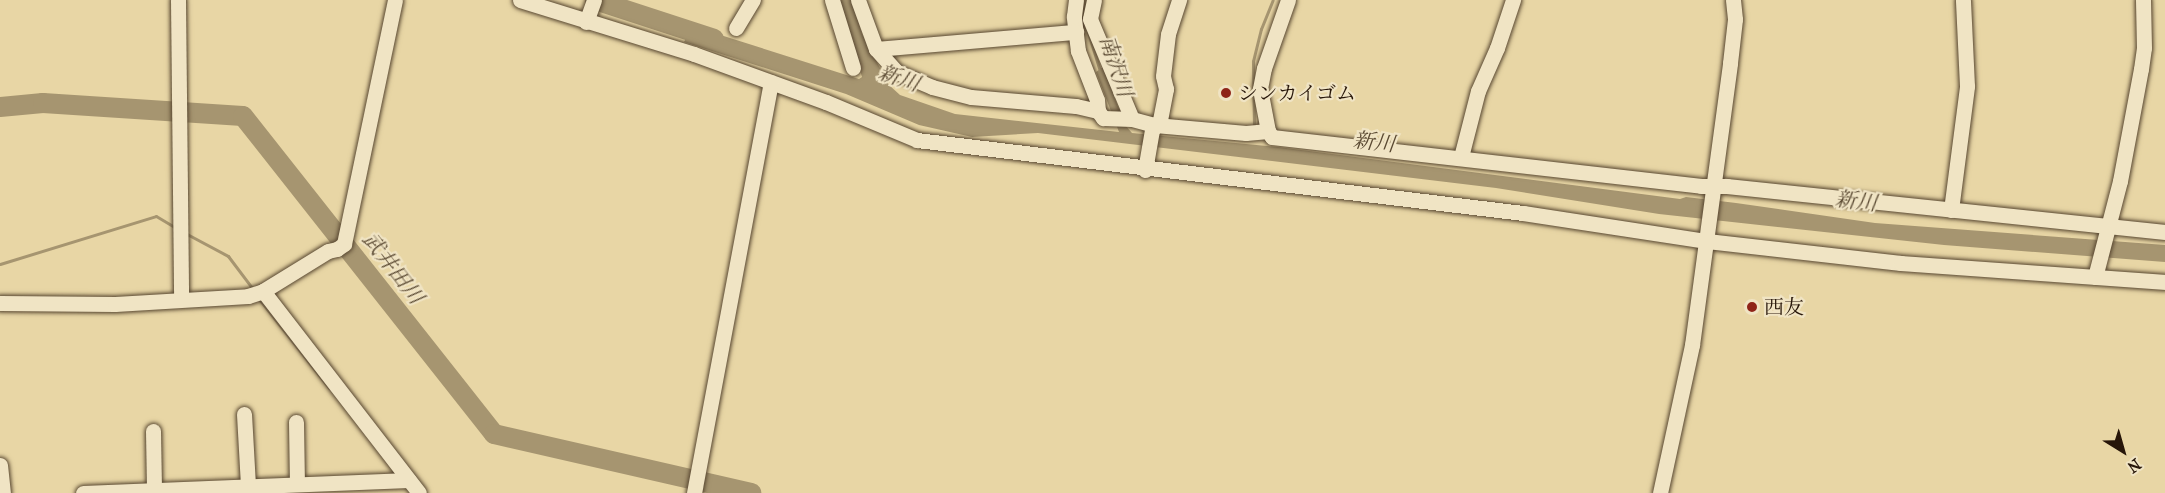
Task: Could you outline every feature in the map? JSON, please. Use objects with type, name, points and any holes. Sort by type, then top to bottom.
[{"type":"street","points":[[178,0],[181,299]]},
{"type":"street","points":[[0,303],[115,304],[248,296],[263,291],[328,251],[341,246],[394,0]]},
{"type":"street","points":[[520,0],[590,10],[694,54],[917,140],[1146,164],[1523,213],[1708,234],[1901,263],[2096,271],[2165,282]]},
{"type":"street","points":[[736,28],[753,0]]},
{"type":"street","points":[[832,0],[853,68]]},
{"type":"street","points":[[858,0],[876,49],[897,72],[932,87],[971,97],[1076,106],[1098,111]]},
{"type":"street","points":[[1076,0],[1078,51],[1097,99],[1098,111],[1103,118],[1132,119],[1154,128],[1246,133],[1268,131]]},
{"type":"street","points":[[1094,0],[1090,19],[1132,119]]},
{"type":"street","points":[[1146,164],[1154,128],[1160,120],[1166,89],[1163,76],[1168,34],[1179,0]]},
{"type":"street","points":[[1288,0],[1264,68],[1260,89],[1268,131],[1272,137],[1461,157],[1714,189],[1951,210],[2106,229],[2165,232]]},
{"type":"street","points":[[1461,157],[1478,91],[1497,48],[1513,0]]},
{"type":"street","points":[[1660,493],[1692,345],[1735,19],[1733,0]]},
{"type":"street","points":[[1951,210],[1967,86],[1963,0]]},
{"type":"street","points":[[2096,271],[2120,182],[2141,69],[2144,48],[2143,0]]},
{"type":"street","points":[[876,49],[1076,32]]},
{"type":"street","points":[[695,486],[771,82]]},
{"type":"street","points":[[263,291],[419,493]]},
{"type":"street","points":[[244,414],[248,486]]},
{"type":"street","points":[[296,422],[297,484]]},
{"type":"street","points":[[153,431],[154,490]]},
{"type":"street","points":[[0,465],[3,493]]},
{"type":"street","points":[[83,493],[409,480]]},
{"type":"shaded area","points":[[838,0],[852,0],[862,34],[889,85],[900,95],[955,114],[1119,132],[1096,72],[1103,67],[1125,125],[1132,133],[1278,147],[1680,199],[1686,197],[1736,203],[1875,223],[2165,245],[2165,262],[1944,245],[1659,214],[1496,188],[1038,133],[972,137],[919,125],[846,94],[684,42],[692,26],[859,79],[862,77]]},
{"type":"waterway","name":"新川","points":[[595,0],[714,39]]},
{"type":"waterway","points":[[1254,127],[1253,61],[1261,29],[1273,0]]},
{"type":"waterway","name":"南沢川","points":[[1088,32],[1100,71]]},
{"type":"waterway","name":"武井田川","points":[[0,107],[43,103],[243,116],[494,434],[751,493]]},
{"type":"waterway","points":[[0,264],[156,216],[174,227]]},
{"type":"waterway","points":[[185,233],[228,256],[251,287]]},
{"type":"waterway","points":[[260,300],[329,388]]},
{"type":"place","name":"シンカイゴム","points":[[1226,93]]},
{"type":"place","name":"西友","points":[[1752,307]]}]
